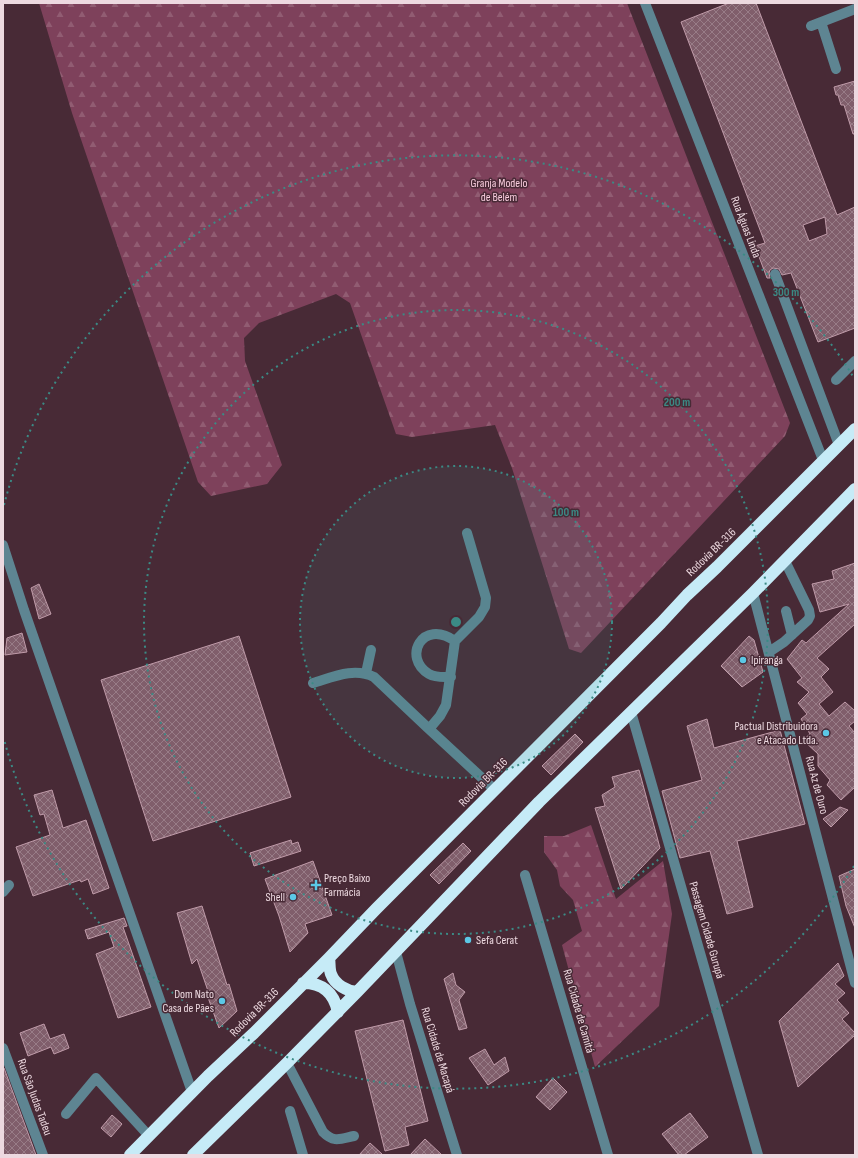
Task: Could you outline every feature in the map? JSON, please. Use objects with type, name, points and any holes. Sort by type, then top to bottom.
[{"type":"highway","name":"Rodovia BR-316","points":[[130,1155],[329,958],[687,595],[855,429]]},
{"type":"highway","points":[[193,1155],[338,1012],[539,802],[753,593],[855,490]]},
{"type":"highway","points":[[329,958],[331,975],[346,990],[357,992]]},
{"type":"highway","points":[[303,983],[315,984],[325,989],[336,1002],[338,1012]]},
{"type":"street","name":"Rua Águas Linda","points":[[645,3],[823,460]]},
{"type":"street","points":[[811,26],[855,10]]},
{"type":"street","points":[[821,22],[836,69]]},
{"type":"street","points":[[775,274],[839,445]]},
{"type":"street","points":[[836,380],[855,361]]},
{"type":"street","points":[[429,729],[440,716],[446,705],[455,641],[479,617],[485,607],[486,598],[467,533]]},
{"type":"street","points":[[3,545],[24,610],[192,1092]]},
{"type":"street","points":[[768,652],[784,642],[808,620],[810,616],[809,610],[785,561]]},
{"type":"street","name":"Rua Az de Ouro","points":[[753,593],[855,983]]},
{"type":"street","points":[[786,611],[792,635]]},
{"type":"street","points":[[451,677],[438,677],[429,674],[422,667],[417,658],[417,648],[421,639],[438,633],[455,641]]},
{"type":"street","points":[[366,673],[371,650]]},
{"type":"street","points":[[313,683],[350,672],[366,673],[374,677],[495,790]]},
{"type":"street","name":"Passagem Cidade Gurupá","points":[[631,712],[758,1155]]},
{"type":"street","name":"Rua Cidade de Camitá","points":[[525,875],[608,1155]]},
{"type":"street","name":"Rua Cidade de Macapá","points":[[396,952],[410,1004],[457,1155]]},
{"type":"street","name":"Rua São Judas Tadeu","points":[[3,1048],[43,1155]]},
{"type":"street","points":[[287,1063],[323,1132],[329,1138],[337,1140],[354,1136]]},
{"type":"street","points":[[66,1114],[96,1078],[149,1136]]},
{"type":"street","points":[[290,1111],[303,1155]]},
{"type":"green space","name":"Granja Modelo de Belém","points":[[39,3],[627,3],[790,423],[785,436],[581,653],[569,649],[512,468],[495,425],[412,437],[396,434],[350,303],[336,294],[259,323],[244,338],[245,361],[282,465],[267,484],[211,496],[198,482],[72,113]]},
{"type":"green space","points":[[591,825],[616,899],[663,861],[672,914],[659,1006],[595,1067],[562,945],[582,931],[573,900],[560,886],[557,870],[544,852],[544,836],[564,836]]},
{"type":"building","points":[[729,3],[756,3],[837,215],[855,207],[855,328],[818,342],[791,273],[782,275],[779,269],[773,268],[769,273],[770,278],[767,278],[755,246],[765,243],[681,22]],"holes":[[[825,217],[827,234],[809,241],[803,225]]]},
{"type":"building","points":[[855,81],[855,134],[853,134],[844,105],[841,105],[834,87]]},
{"type":"building","points":[[855,563],[855,624],[817,658],[829,669],[821,677],[833,692],[819,704],[829,716],[845,702],[855,711],[855,721],[849,726],[855,733],[855,787],[841,800],[827,785],[830,780],[818,766],[818,754],[803,740],[810,734],[801,719],[807,714],[798,703],[809,692],[797,682],[802,678],[787,659],[802,640],[806,643],[849,604],[820,612],[812,584],[834,579],[832,571]]},
{"type":"building","points":[[39,584],[51,614],[39,619],[31,588]]},
{"type":"building","points":[[22,633],[27,652],[5,655],[7,638]]},
{"type":"building","points":[[239,636],[291,797],[153,841],[101,680]]},
{"type":"building","name":"Ipiranga","points":[[749,636],[754,640],[763,672],[742,687],[721,666]]},
{"type":"building","points":[[707,719],[714,748],[780,730],[805,824],[737,841],[753,907],[727,914],[710,851],[680,858],[662,791],[702,780],[687,726]]},
{"type":"building","points":[[575,734],[583,742],[551,775],[542,766]]},
{"type":"building","points":[[639,770],[660,848],[621,889],[595,808],[605,806],[602,795],[615,787],[612,777]]},
{"type":"building","points":[[52,790],[63,828],[86,820],[109,888],[93,894],[88,879],[81,882],[80,880],[33,896],[16,847],[50,835],[44,814],[40,815],[34,795]]},
{"type":"building","points":[[840,807],[848,810],[831,827],[823,819]]},
{"type":"building","points":[[291,840],[292,844],[298,842],[301,851],[254,866],[250,853]]},
{"type":"building","points":[[463,843],[471,851],[439,884],[430,875]]},
{"type":"building","name":"Shell","points":[[313,861],[332,915],[305,924],[308,933],[290,952],[279,916],[265,879]]},
{"type":"building","points":[[855,869],[855,928],[846,906],[839,876]]},
{"type":"building","points":[[202,906],[227,985],[229,984],[237,1011],[219,1028],[206,992],[208,991],[197,959],[192,964],[177,913]]},
{"type":"building","points":[[124,918],[127,926],[123,927],[151,1007],[118,1018],[96,954],[114,947],[109,932],[88,939],[85,930]]},
{"type":"building","points":[[838,963],[844,976],[835,984],[845,993],[837,1000],[849,1013],[842,1019],[855,1033],[855,1035],[798,1087],[779,1021]]},
{"type":"building","points":[[453,973],[456,985],[465,992],[459,1000],[467,1028],[459,1030],[444,979]]},
{"type":"building","points":[[403,1020],[428,1121],[405,1127],[409,1145],[385,1151],[355,1031]]},
{"type":"building","points":[[44,1024],[50,1039],[64,1034],[69,1048],[54,1054],[51,1047],[28,1056],[20,1033]]},
{"type":"building","points":[[485,1049],[494,1065],[505,1057],[509,1071],[488,1085],[469,1058]]},
{"type":"building","points":[[4,1068],[36,1155],[3,1155]]},
{"type":"building","points":[[553,1078],[567,1092],[550,1110],[536,1097]]},
{"type":"building","points":[[690,1113],[708,1137],[684,1155],[679,1155],[662,1134]]},
{"type":"building","points":[[112,1115],[122,1124],[111,1137],[101,1128]]},
{"type":"building","points":[[425,1139],[442,1155],[410,1155]]},
{"type":"building","points":[[370,1143],[382,1154],[382,1155],[359,1155]]},
{"type":"place","name":"Ipiranga","points":[[743,660]]},
{"type":"place","name":"Pactual Distribuidora e Atacado Ltda.","points":[[826,733]]},
{"type":"place","name":"Preço Baixo Farmácia","points":[[316,885]]},
{"type":"place","name":"Shell","points":[[293,897]]},
{"type":"place","name":"Sefa Cerat","points":[[468,940]]},
{"type":"place","name":"Dom Nato Casa de Pães","points":[[222,1001]]}]
